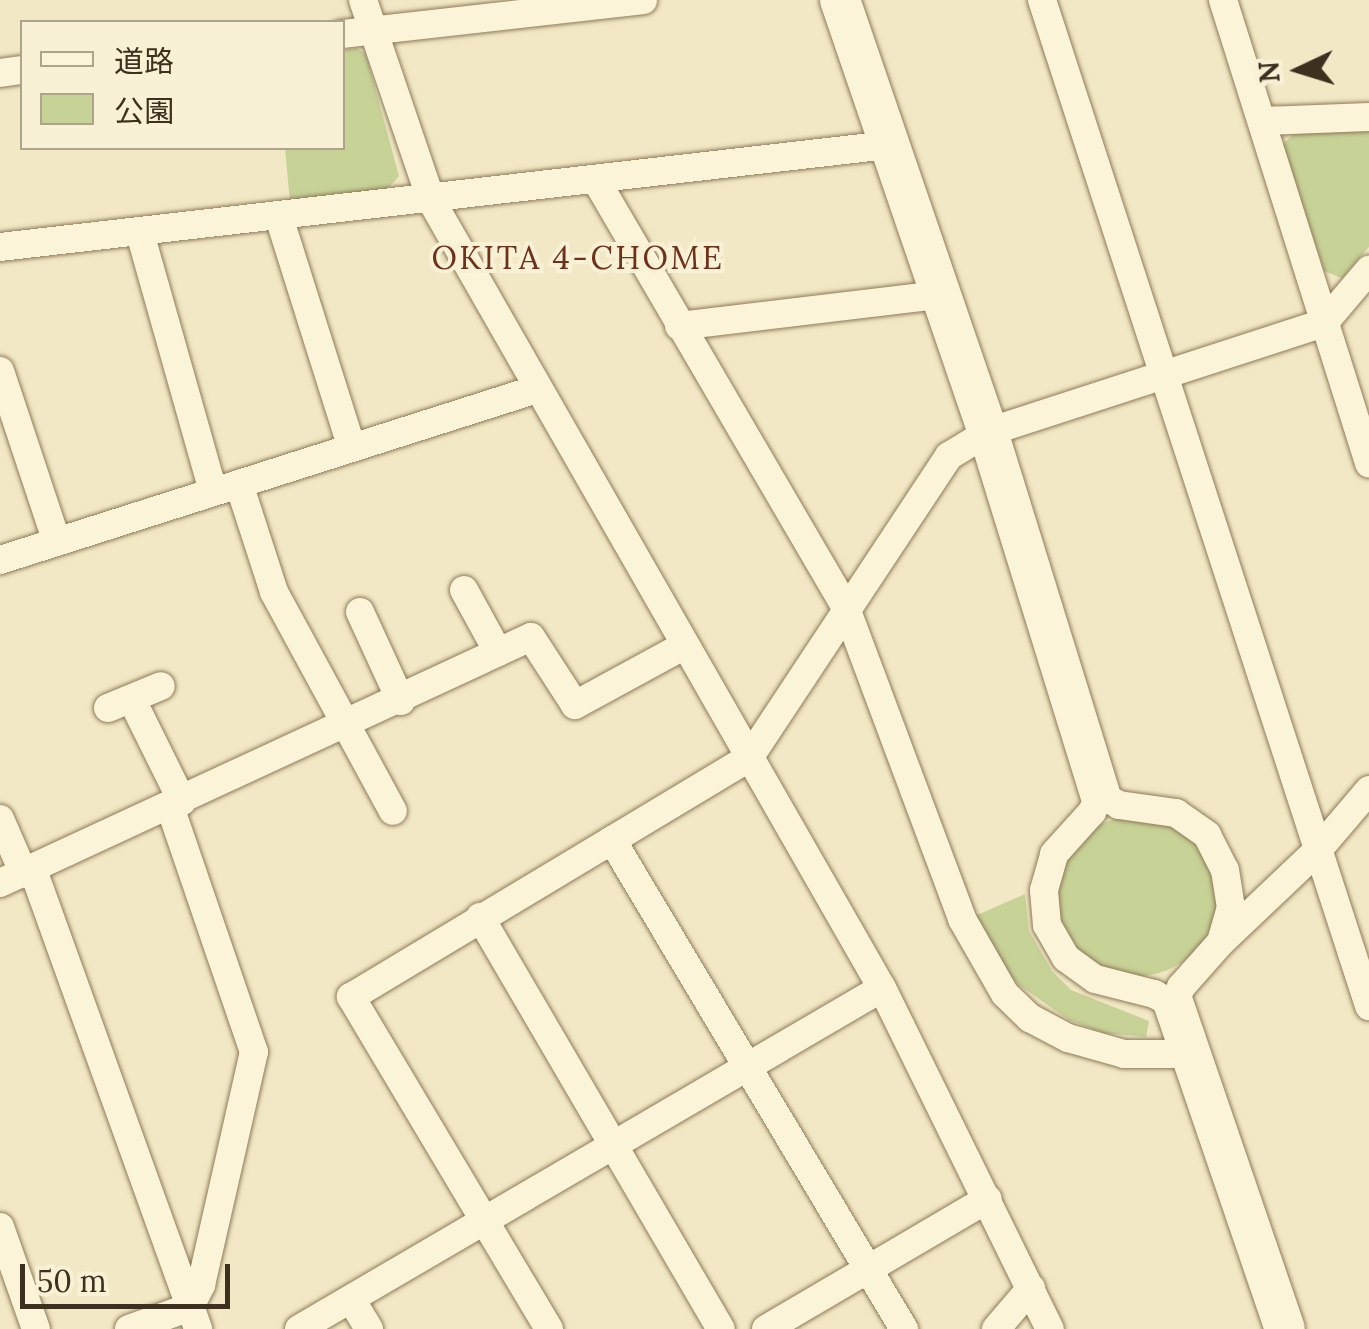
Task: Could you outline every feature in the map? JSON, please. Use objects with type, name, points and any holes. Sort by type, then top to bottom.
[{"type":"street","points":[[363,0],[430,200],[682,646],[882,988],[1050,1329]]},
{"type":"street","points":[[345,34],[644,0]]},
{"type":"street","points":[[840,0],[988,432],[1100,794],[1092,812],[1054,854],[1044,890],[1048,925],[1066,958],[1095,979],[1154,994],[1174,1006],[1284,1329]]},
{"type":"street","points":[[1042,0],[1369,1006]]},
{"type":"street","points":[[1223,0],[1369,464]]},
{"type":"street","points":[[1262,121],[1369,117]]},
{"type":"street","points":[[0,247],[890,144]]},
{"type":"street","points":[[596,180],[846,608],[962,919],[1005,994],[1030,1018],[1068,1038],[1124,1054],[1192,1054]]},
{"type":"street","points":[[279,217],[352,448]]},
{"type":"street","points":[[140,233],[226,488],[274,592],[393,811]]},
{"type":"street","points":[[548,1329],[351,997],[749,758],[948,456],[988,432],[1163,372],[1324,323],[1369,270]]},
{"type":"street","points":[[678,326],[940,295]]},
{"type":"street","points":[[0,371],[57,542]]},
{"type":"street","points":[[0,560],[537,390]]},
{"type":"street","points":[[464,590],[498,652]]},
{"type":"street","points":[[360,612],[401,701]]},
{"type":"street","points":[[19,876],[401,701],[531,637],[576,705],[682,646]]},
{"type":"street","points":[[160,686],[120,704],[176,804],[254,1052],[194,1318]]},
{"type":"street","points":[[1174,1006],[1181,987],[1221,942],[1318,850],[1369,790]]},
{"type":"street","points":[[1100,794],[1120,805],[1176,813],[1207,835],[1225,870],[1232,907],[1221,942]]},
{"type":"street","points":[[0,819],[194,1318]]},
{"type":"street","points":[[612,840],[904,1329]]},
{"type":"street","points":[[1228,892],[1250,905],[1264,905]]},
{"type":"street","points":[[480,917],[721,1329]]},
{"type":"street","points":[[299,1329],[882,988]]},
{"type":"street","points":[[766,1329],[988,1199]]},
{"type":"street","points":[[0,1227],[36,1329]]},
{"type":"street","points":[[996,1329],[1031,1288]]},
{"type":"street","points":[[351,1299],[368,1329]]},
{"type":"street","points":[[130,1329],[194,1318]]},
{"type":"green space","points":[[357,48],[366,54],[399,176],[387,190],[290,203],[285,150],[345,150],[345,50]]},
{"type":"green space","points":[[1369,127],[1369,247],[1342,278],[1324,271],[1283,144],[1298,130]]},
{"type":"green space","points":[[1137,816],[1168,822],[1194,839],[1211,865],[1217,896],[1211,927],[1194,953],[1168,970],[1137,976],[1106,970],[1080,953],[1063,927],[1057,896],[1063,865],[1080,839],[1106,822]]},
{"type":"green space","points":[[1025,894],[1029,931],[1052,971],[1071,990],[1149,1021],[1146,1037],[1104,1033],[1069,1020],[1019,985],[997,962],[975,916]]},
{"type":"district","name":"OKITA 4-CHOME","points":[[578,258]]}]
